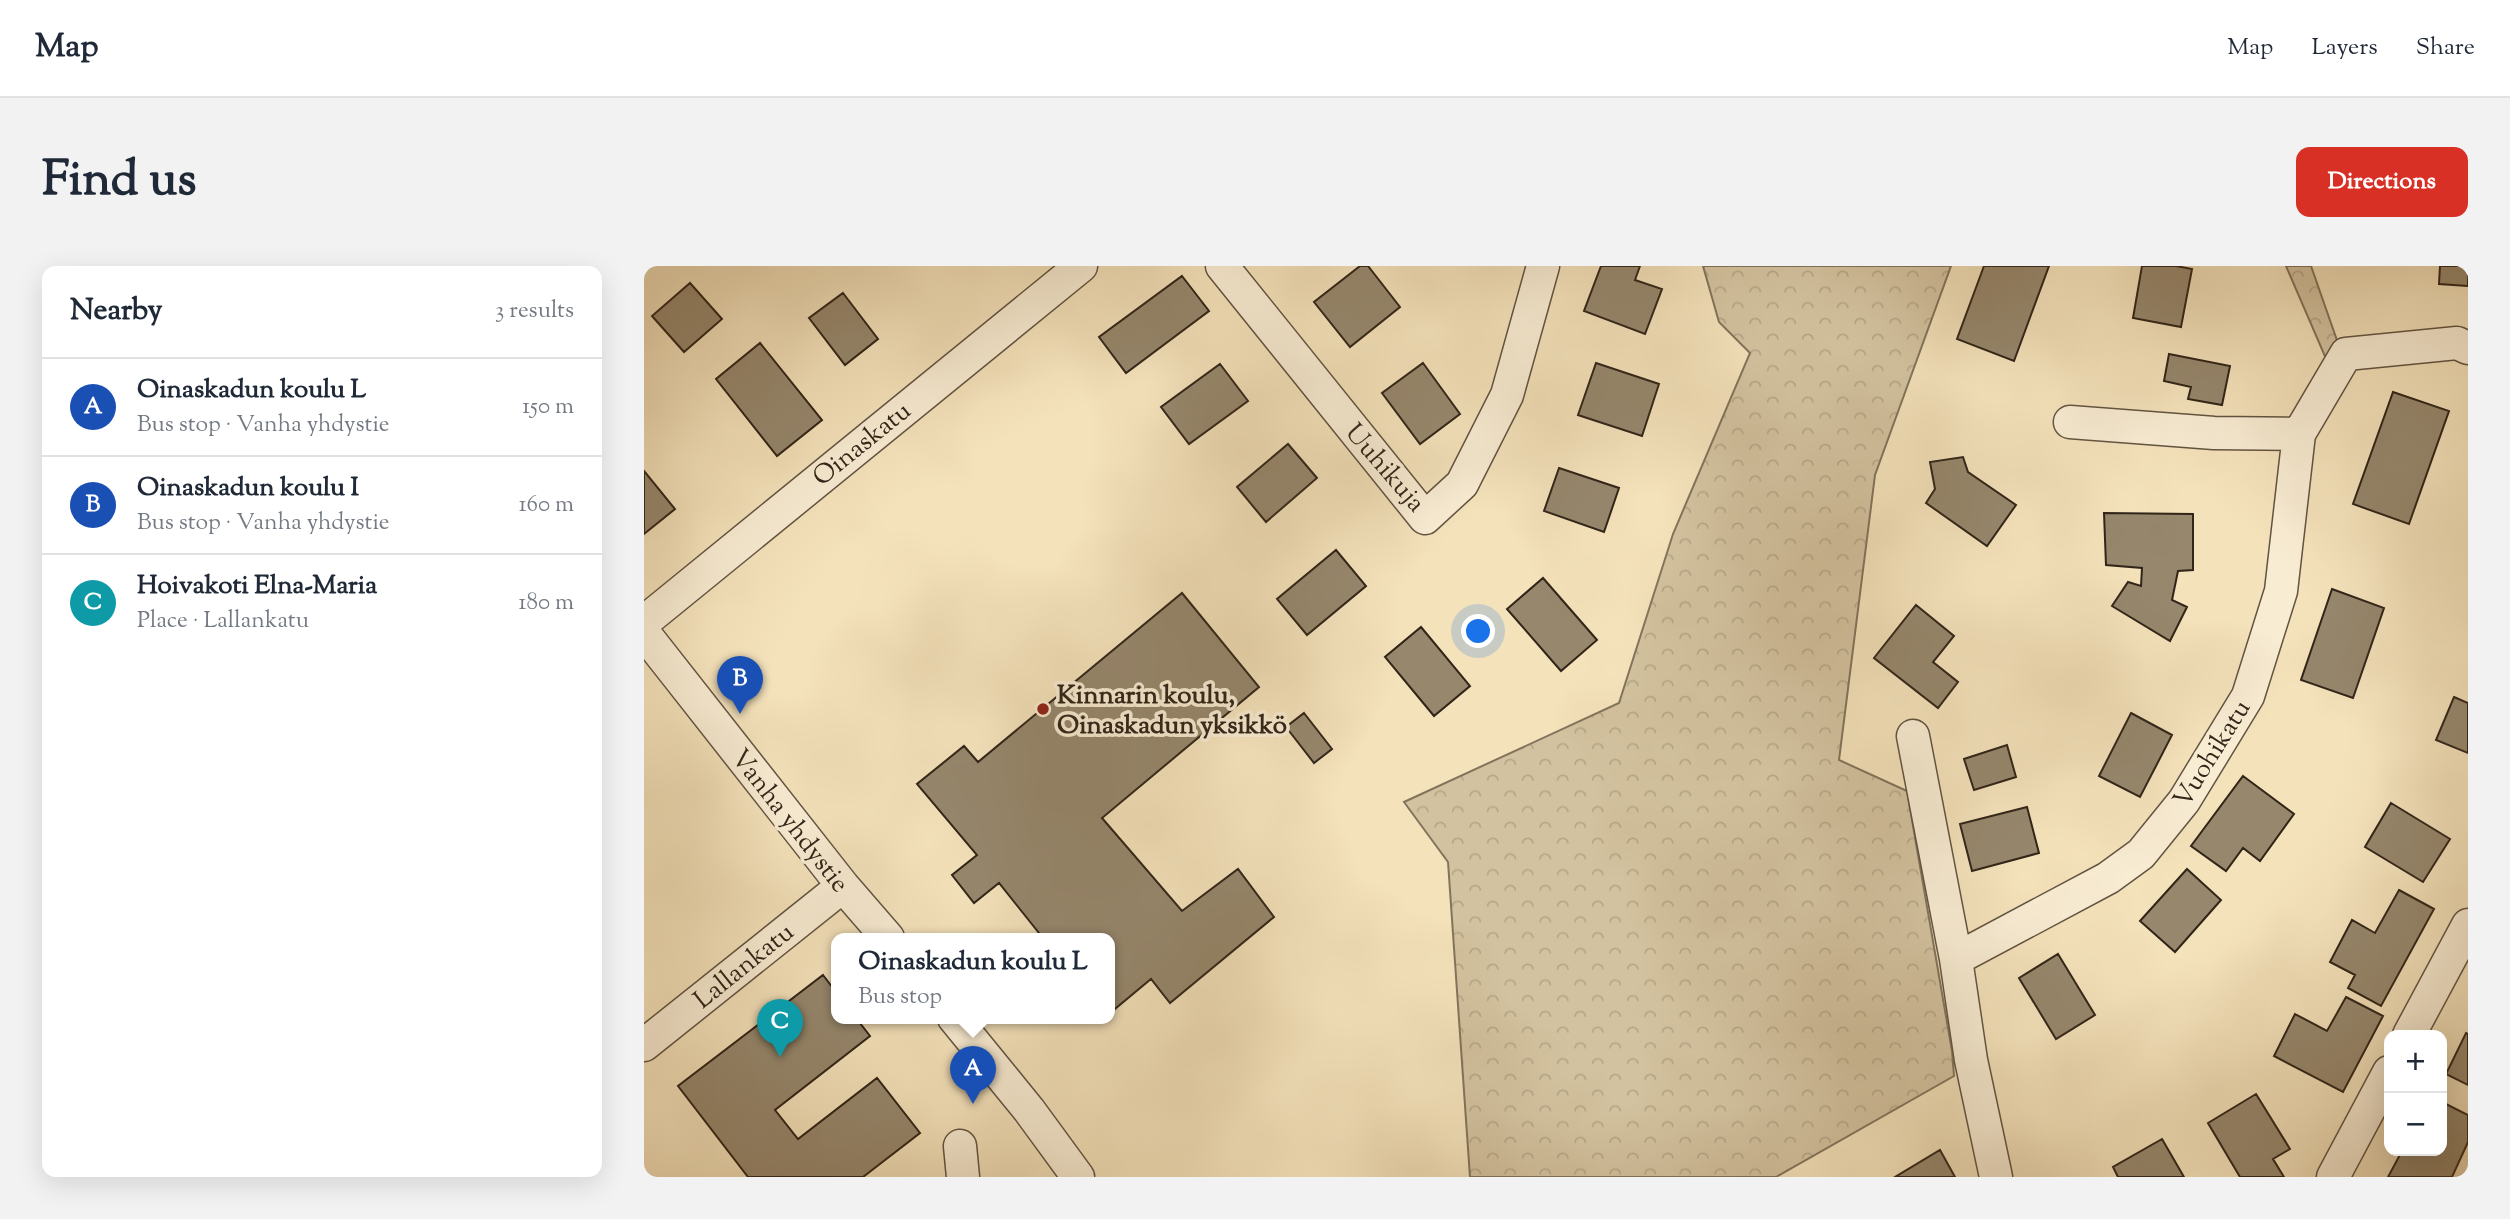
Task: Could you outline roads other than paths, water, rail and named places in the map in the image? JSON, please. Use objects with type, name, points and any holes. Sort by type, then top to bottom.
[{"type":"street","name":"Oinaskatu","points":[[644,622],[1081,266]]},
{"type":"street","name":"Uuhikuja","points":[[1222,266],[1425,518],[1462,484],[1507,396],[1543,266]]},
{"type":"street","name":"Vuohikatu","points":[[1956,960],[2108,878],[2141,855],[2184,801],[2248,696],[2281,590],[2299,435],[2346,354],[2457,343],[2468,348]]},
{"type":"street","points":[[2070,422],[2214,433],[2299,435]]},
{"type":"street","name":"Vanha yhdystie","points":[[644,633],[843,886],[884,933]]},
{"type":"street","points":[[1913,736],[1956,960],[1971,1060],[1996,1177]]},
{"type":"street","name":"Lallankatu","points":[[644,1045],[843,886]]},
{"type":"street","points":[[2412,1030],[2468,925]]},
{"type":"street","points":[[959,1024],[1029,1110],[1078,1177]]},
{"type":"street","points":[[2333,1177],[2384,1081]]},
{"type":"street","points":[[960,1146],[963,1177]]},
{"type":"place","name":"Kinnarin koulu, Oinaskadun yksikkö","points":[[1043,709]]},
{"type":"place","name":"Oinaskadun koulu I","points":[[740,714]]},
{"type":"place","name":"Hoivakoti Elna-Maria","points":[[780,1057]]},
{"type":"place","name":"Oinaskadun koulu L","points":[[973,1104]]}]
